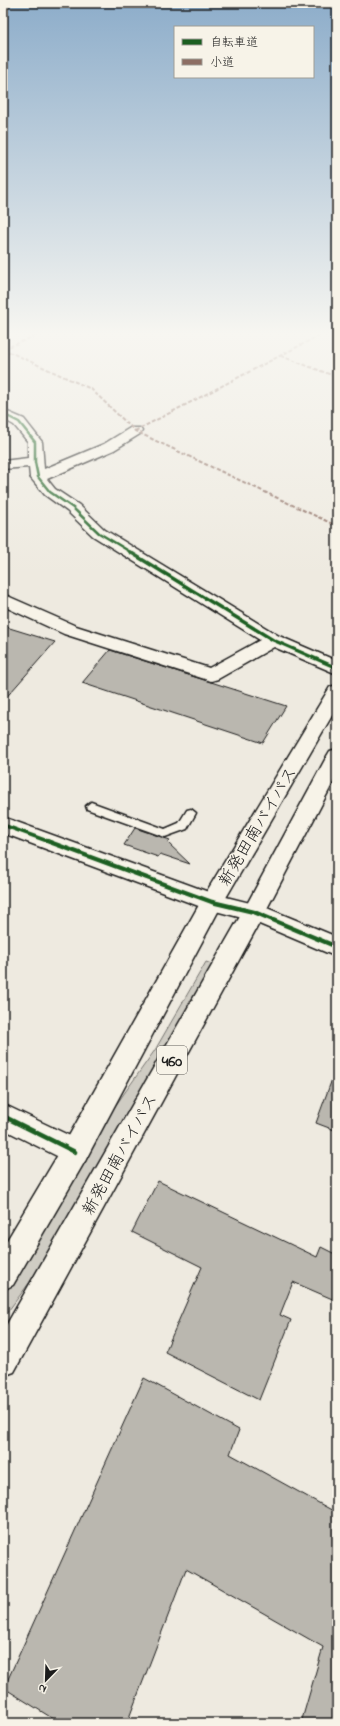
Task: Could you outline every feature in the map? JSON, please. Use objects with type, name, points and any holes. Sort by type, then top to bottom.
[{"type":"main road","points":[[3,414],[19,422],[35,442],[36,470],[50,492],[73,508],[99,533],[273,640],[337,668]]},
{"type":"main road","points":[[3,465],[36,470],[109,446],[135,431]]},
{"type":"main road","points":[[3,599],[70,630],[211,675],[273,640]]},
{"type":"main road","name":"新発田南バイパス","points":[[3,1275],[75,1152],[212,902],[337,691]]},
{"type":"main road","name":"新発田南バイパス","points":[[3,1361],[254,912],[337,756]]},
{"type":"main road","points":[[3,825],[212,902],[254,912],[337,947]]},
{"type":"main road","points":[[3,1116],[75,1152]]},
{"type":"lane","points":[[91,806],[166,833],[183,826],[191,814]]},
{"type":"shaded area","points":[[206,962],[212,964],[44,1263],[3,1318],[3,1297],[101,1126],[155,1050]]},
{"type":"building","points":[[3,626],[55,642],[3,701]]},
{"type":"building","points":[[110,650],[286,706],[263,743],[82,683]]},
{"type":"building","points":[[135,828],[170,840],[168,843],[190,864],[160,854],[158,857],[124,845]]},
{"type":"building","points":[[335,1071],[337,1071],[337,1131],[316,1123]]},
{"type":"building","points":[[158,1181],[317,1257],[321,1247],[337,1255],[337,1301],[293,1282],[280,1315],[291,1320],[259,1400],[165,1352],[202,1267],[132,1232]]},
{"type":"building","points":[[144,1378],[239,1430],[230,1454],[337,1513],[337,1723],[301,1723],[323,1647],[186,1569],[127,1723],[60,1723],[4,1688]]},
{"type":"marked path","points":[[117,414],[135,431],[337,526]]},
{"type":"marked path","points":[[135,431],[169,414]]},
{"type":"cycle path","points":[[3,414],[19,422],[35,442],[35,462],[38,477],[50,492],[73,508],[99,533],[273,640],[337,668]]},
{"type":"cycle path","points":[[3,825],[212,902],[254,912],[337,947]]},
{"type":"cycle path","points":[[3,1116],[75,1152]]}]
